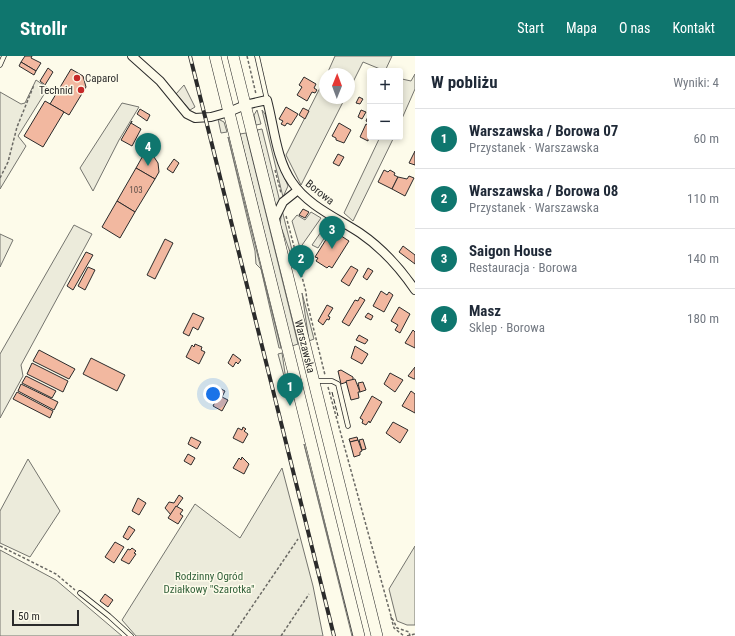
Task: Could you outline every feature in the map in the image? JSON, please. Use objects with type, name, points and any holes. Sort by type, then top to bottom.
[{"type":"main road","name":"Warszawska","points":[[215,56],[359,636]]},
{"type":"main road","name":"Warszawska","points":[[233,56],[377,636]]},
{"type":"street","points":[[132,56],[160,81],[183,110],[191,117],[199,119],[267,100]]},
{"type":"street","name":"Borowa","points":[[267,100],[284,167],[298,190],[380,249],[406,276],[415,290]]},
{"type":"street","points":[[274,221],[283,202],[298,190]]},
{"type":"lane","points":[[0,65],[4,56]]},
{"type":"lane","points":[[257,56],[267,100]]},
{"type":"lane","points":[[314,381],[336,381],[348,426]]},
{"type":"lane","points":[[80,593],[131,636]]},
{"type":"path","points":[[247,56],[257,96]]},
{"type":"path","points":[[0,178],[8,162],[17,127],[34,85]]},
{"type":"path","points":[[284,209],[306,292],[307,302],[326,380],[394,628],[404,636]]},
{"type":"path","points":[[232,636],[298,539]]},
{"type":"path","points":[[0,546],[56,574],[80,593]]},
{"type":"path","points":[[281,636],[309,594]]},
{"type":"path","points":[[391,616],[397,628],[409,632],[410,636]]},
{"type":"path","points":[[407,636],[415,634]]},
{"type":"green space","points":[[335,56],[392,56],[386,68],[378,68],[363,62],[355,78],[355,68],[330,68]]},
{"type":"green space","points":[[415,74],[415,89],[403,116],[403,79],[411,81]]},
{"type":"green space","points":[[36,80],[48,88],[18,136],[26,146],[0,189],[0,92],[21,104],[25,103]]},
{"type":"green space","points":[[319,90],[319,104],[342,104],[301,185],[286,155]]},
{"type":"green space","points":[[122,103],[139,107],[119,140],[93,191],[80,168]]},
{"type":"green space","points":[[257,110],[261,124],[256,125],[254,115]]},
{"type":"green space","points":[[262,110],[265,114],[279,165],[288,186],[283,197]]},
{"type":"green space","points":[[218,119],[224,122],[227,132],[221,133]]},
{"type":"green space","points":[[262,129],[280,202],[277,205],[275,204],[257,130]]},
{"type":"green space","points":[[246,133],[298,344],[292,346],[240,134]]},
{"type":"green space","points":[[228,137],[281,348],[279,348],[261,269],[256,264],[255,251]]},
{"type":"green space","points":[[379,140],[393,140],[353,221],[344,213]]},
{"type":"green space","points":[[282,210],[295,262],[294,263],[280,224]]},
{"type":"green space","points":[[74,225],[92,234],[21,365],[23,376],[0,418],[0,354]]},
{"type":"green space","points":[[0,234],[13,240],[0,267]]},
{"type":"green space","points":[[302,293],[314,339],[309,341]]},
{"type":"green space","points":[[282,353],[287,387],[278,354]]},
{"type":"green space","points":[[304,444],[353,636],[352,636]]},
{"type":"green space","points":[[28,459],[60,511],[30,557],[0,543],[0,511]]},
{"type":"green space","name":"Rodzinny Ogród Działkowy \"Szarotka\"","points":[[282,468],[313,586],[323,636],[136,636],[122,620],[195,504],[240,538]]},
{"type":"green space","points":[[415,546],[415,625],[407,625],[397,621],[389,589]]},
{"type":"green space","points":[[0,550],[56,580],[122,636],[0,636]]},
{"type":"shaded area","points":[[184,85],[195,107],[190,110],[176,94]]},
{"type":"shaded area","points":[[311,212],[321,218],[300,248],[292,221],[297,215],[305,220]]},
{"type":"shaded area","points":[[325,226],[330,229],[318,248],[312,245]]},
{"type":"building","points":[[25,56],[32,56],[31,58],[41,63],[36,71],[21,62]]},
{"type":"building","points":[[21,62],[36,71],[34,75],[19,66]]},
{"type":"building","points":[[48,68],[53,72],[45,85],[40,81]]},
{"type":"building","points":[[71,69],[83,76],[86,87],[69,115],[50,104]]},
{"type":"building","points":[[304,77],[316,84],[314,88],[317,90],[315,93],[312,92],[307,101],[297,95],[302,87],[299,85]]},
{"type":"building","points":[[359,97],[363,99],[360,104],[356,103]]},
{"type":"building","points":[[45,101],[64,112],[43,147],[24,136]]},
{"type":"building","points":[[286,107],[298,114],[291,125],[287,123],[285,126],[281,124],[283,121],[279,119]]},
{"type":"building","points":[[303,108],[309,111],[305,119],[299,115]]},
{"type":"building","points":[[140,109],[150,115],[147,121],[137,114]]},
{"type":"building","points":[[361,110],[366,112],[362,119],[358,117]]},
{"type":"building","points":[[132,121],[131,123],[141,129],[132,146],[121,140]]},
{"type":"building","points":[[339,123],[351,130],[344,143],[336,140],[336,138],[332,136]]},
{"type":"building","points":[[366,124],[367,124],[368,141],[360,137]]},
{"type":"building","points":[[149,145],[157,150],[154,157],[158,163],[159,172],[155,179],[136,168]]},
{"type":"building","points":[[415,151],[415,165],[409,163]]},
{"type":"building","points":[[338,154],[344,157],[339,166],[333,163]]},
{"type":"building","points":[[174,159],[179,163],[173,173],[167,169]]},
{"type":"building","points":[[136,168],[155,179],[135,212],[117,201]]},
{"type":"building","points":[[384,170],[388,172],[390,170],[398,177],[392,189],[378,182]]},
{"type":"building","points":[[409,176],[414,178],[405,196],[392,189],[398,177],[407,179]]},
{"type":"building","points":[[117,201],[135,212],[120,238],[102,227]]},
{"type":"building","points":[[303,209],[309,212],[305,218],[299,215]]},
{"type":"building","points":[[332,230],[349,241],[332,268],[329,266],[327,268],[316,261],[318,258],[315,257]]},
{"type":"building","points":[[165,239],[173,243],[155,279],[147,275]]},
{"type":"building","points":[[403,246],[415,255],[415,264],[399,252]]},
{"type":"building","points":[[86,252],[93,255],[73,290],[67,286]]},
{"type":"building","points":[[351,266],[358,270],[349,286],[341,281]]},
{"type":"building","points":[[88,267],[95,270],[85,290],[78,286]]},
{"type":"building","points":[[368,268],[373,271],[367,280],[363,277]]},
{"type":"building","points":[[381,291],[387,295],[389,292],[393,295],[384,312],[373,306]]},
{"type":"building","points":[[360,297],[365,300],[349,326],[342,322],[355,300],[358,301]]},
{"type":"building","points":[[327,305],[333,308],[328,316],[330,317],[329,320],[327,319],[323,325],[318,321]]},
{"type":"building","points":[[399,307],[410,314],[400,333],[395,330],[398,325],[391,321]]},
{"type":"building","points":[[193,313],[204,318],[198,330],[193,327],[189,336],[183,333]]},
{"type":"building","points":[[368,313],[373,316],[371,320],[365,317]]},
{"type":"building","points":[[413,330],[415,332],[415,348],[405,343]]},
{"type":"building","points":[[359,335],[368,340],[365,344],[356,340]]},
{"type":"building","points":[[195,344],[202,347],[201,350],[205,352],[199,364],[186,357],[192,345],[194,347]]},
{"type":"building","points":[[355,346],[368,354],[362,364],[351,358]]},
{"type":"building","points":[[39,350],[75,369],[69,379],[33,361]]},
{"type":"building","points":[[233,354],[241,360],[238,364],[236,362],[233,367],[228,363]]},
{"type":"building","points":[[91,358],[125,375],[117,391],[83,374]]},
{"type":"building","points":[[32,363],[68,381],[63,392],[27,374]]},
{"type":"building","points":[[415,367],[415,379],[414,379],[408,376]]},
{"type":"building","points":[[341,370],[353,377],[353,380],[341,384],[338,371]]},
{"type":"building","points":[[390,373],[403,380],[395,392],[384,384]]},
{"type":"building","points":[[26,376],[56,391],[52,398],[22,383]]},
{"type":"building","points":[[355,379],[360,392],[358,392],[359,398],[351,400],[346,381]]},
{"type":"building","points":[[363,382],[366,390],[360,392],[358,383]]},
{"type":"building","points":[[21,384],[58,402],[54,410],[18,391]]},
{"type":"building","points":[[217,387],[225,391],[222,397],[228,400],[222,411],[213,406],[215,402],[210,399]]},
{"type":"building","points":[[411,391],[415,394],[415,413],[402,406]]},
{"type":"building","points":[[17,392],[53,411],[50,418],[13,399]]},
{"type":"building","points":[[372,396],[382,402],[370,423],[369,421],[366,425],[362,423],[363,420],[360,418]]},
{"type":"building","points":[[393,422],[408,430],[400,443],[386,433]]},
{"type":"building","points":[[243,427],[246,429],[244,431],[248,434],[243,443],[233,438],[238,428],[242,430]]},
{"type":"building","points":[[191,437],[201,442],[197,449],[188,444]]},
{"type":"building","points":[[357,437],[358,440],[350,442],[349,439]]},
{"type":"building","points":[[363,439],[366,449],[362,450],[359,440]]},
{"type":"building","points":[[358,440],[362,451],[360,452],[360,455],[354,457],[350,442]]},
{"type":"building","points":[[188,454],[195,458],[191,465],[184,461]]},
{"type":"building","points":[[242,457],[249,464],[244,474],[233,468],[239,458],[241,460]]},
{"type":"building","points":[[179,495],[183,498],[171,515],[165,508],[169,502],[174,503]]},
{"type":"building","points":[[138,498],[146,503],[139,515],[132,511]]},
{"type":"building","points":[[176,506],[183,510],[180,514],[183,516],[178,524],[168,518]]},
{"type":"building","points":[[129,526],[135,530],[128,540],[123,537]]},
{"type":"building","points":[[115,542],[124,547],[114,563],[105,557]]},
{"type":"building","points":[[132,548],[136,551],[134,553],[136,554],[129,564],[121,560],[128,549],[130,550]]},
{"type":"building","points":[[105,594],[113,600],[108,607],[100,601]]},
{"type":"railway","points":[[190,56],[334,636]]},
{"type":"fence","points":[[332,392],[338,416]]},
{"type":"place","name":"Caparol","points":[[77,78]]},
{"type":"place","name":"Technid","points":[[81,90]]},
{"type":"place","name":"Masz","points":[[148,166]]},
{"type":"place","name":"Saigon House","points":[[332,249]]},
{"type":"place","name":"Warszawska / Borowa 08","points":[[301,278]]},
{"type":"place","name":"Warszawska / Borowa 07","points":[[290,406]]}]
